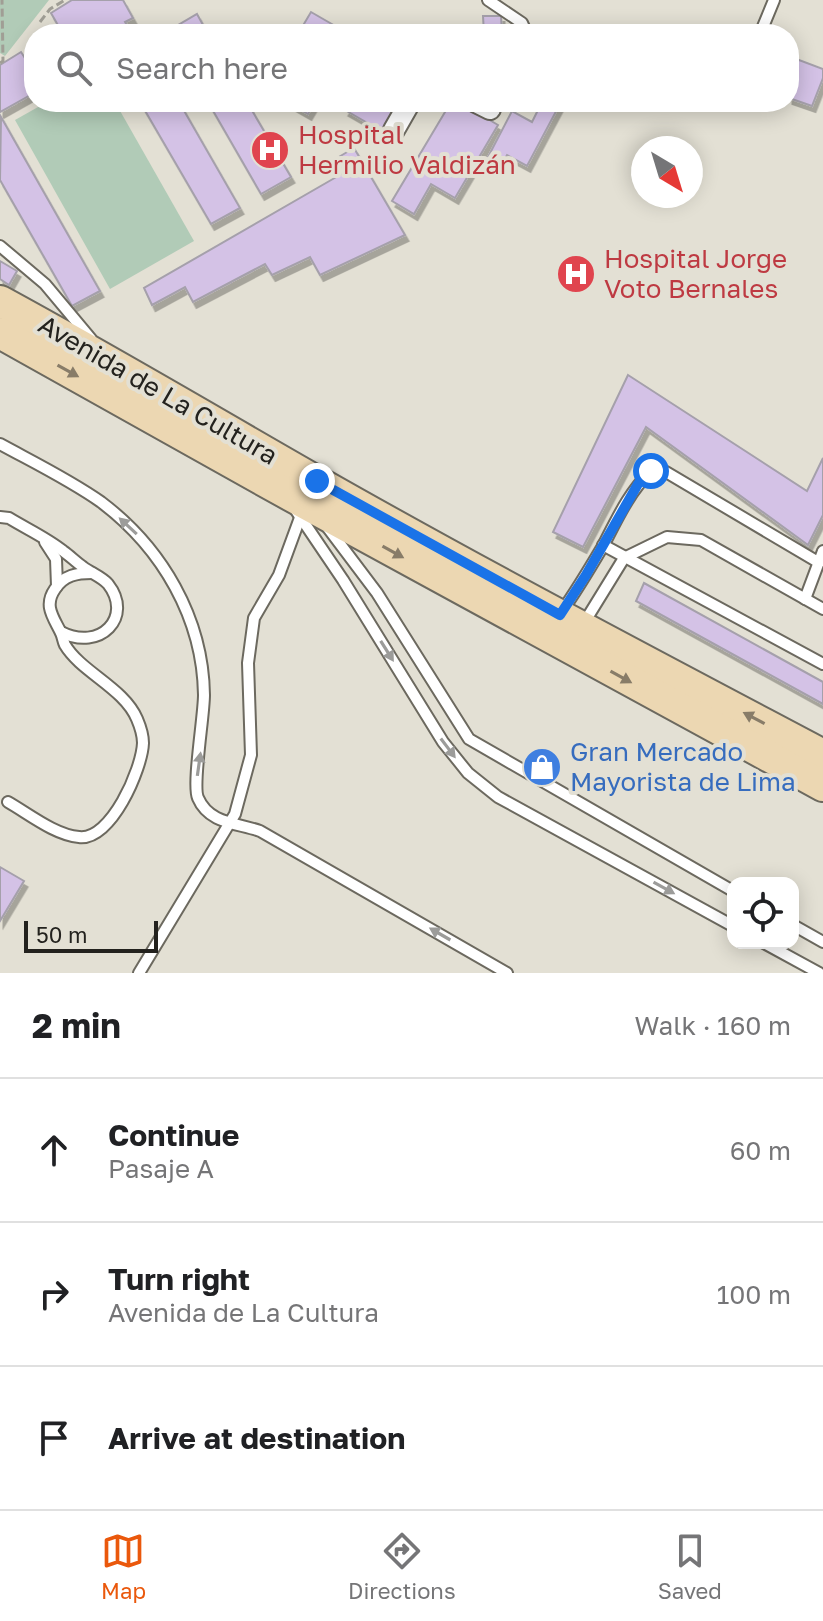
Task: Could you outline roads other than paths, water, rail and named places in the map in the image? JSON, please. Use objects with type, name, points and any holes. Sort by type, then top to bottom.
[{"type":"main road","name":"Avenida de La Cultura","points":[[0,301],[109,360],[304,500]]},
{"type":"main road","name":"Avenida de La Cultura","points":[[0,333],[304,500],[565,632],[823,755]]},
{"type":"main road","name":"Avenida de La Cultura","points":[[565,632],[823,786]]},
{"type":"street","points":[[394,130],[404,112]]},
{"type":"lane","points":[[488,0],[522,24]]},
{"type":"lane","points":[[764,24],[774,0]]},
{"type":"lane","points":[[0,246],[45,284],[109,360]]},
{"type":"lane","points":[[0,444],[100,502],[140,537],[165,570],[190,618],[203,671],[204,708],[196,794],[208,812],[217,819],[260,831],[507,973]]},
{"type":"lane","points":[[565,632],[603,545],[638,484],[651,471],[666,472],[818,562]]},
{"type":"lane","points":[[139,973],[235,814],[251,755],[248,663],[254,618],[279,575],[304,500]]},
{"type":"lane","points":[[304,500],[377,593],[469,739],[727,888]]},
{"type":"lane","points":[[304,500],[343,580],[443,742],[468,773],[498,797],[727,923]]},
{"type":"lane","points":[[0,517],[9,518],[42,537],[105,580],[114,593],[117,607],[113,622],[104,634],[90,640],[74,639],[61,632]]},
{"type":"lane","points":[[42,537],[56,559],[57,586]]},
{"type":"lane","points":[[565,632],[624,558],[667,537],[701,540],[823,609]]},
{"type":"lane","points":[[603,545],[823,664]]},
{"type":"lane","points":[[805,599],[823,551]]},
{"type":"lane","points":[[8,802],[64,833],[81,838],[96,835],[112,818],[138,771],[144,740],[135,715],[69,650],[52,620],[49,605],[57,586],[63,579],[77,573],[92,573]]},
{"type":"lane","points":[[799,928],[823,942]]},
{"type":"lane","points":[[775,949],[819,973]]},
{"type":"place","name":"Hospital Hermilio Valdizán","points":[[270,150]]},
{"type":"place","name":"Hospital Jorge Voto Bernales","points":[[576,274]]},
{"type":"place","name":"Gran Mercado Mayorista de Lima","points":[[542,767]]}]
